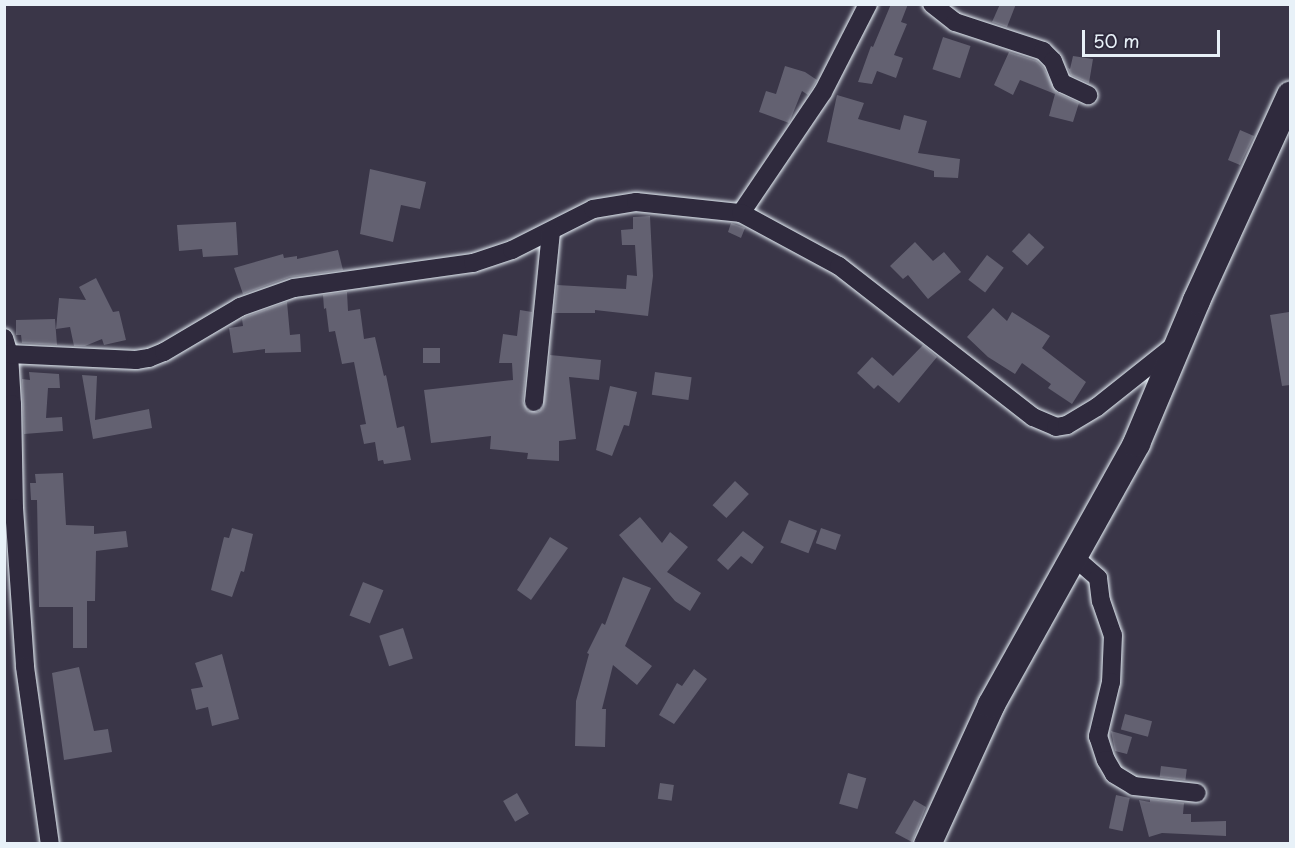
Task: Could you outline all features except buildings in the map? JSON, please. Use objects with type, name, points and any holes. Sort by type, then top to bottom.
[{"type":"street","points":[[741,213],[823,92],[868,4]]},
{"type":"street","points":[[932,4],[955,22],[1043,51],[1053,61],[1062,83],[1088,95]]},
{"type":"street","points":[[927,843],[992,704],[1136,444],[1177,344],[1290,95]]},
{"type":"street","points":[[50,843],[25,667],[14,508],[7,346],[136,360],[149,358],[164,352],[240,307],[294,288],[473,263],[492,258],[551,232],[593,209],[616,203],[636,202],[741,213],[840,266],[1045,424],[1056,427],[1081,418],[1177,344]]},
{"type":"street","points":[[534,402],[551,232]]},
{"type":"street","points":[[1074,557],[1098,578],[1101,601],[1113,635],[1111,682],[1098,736],[1106,760],[1114,774],[1134,786],[1197,793]]}]
